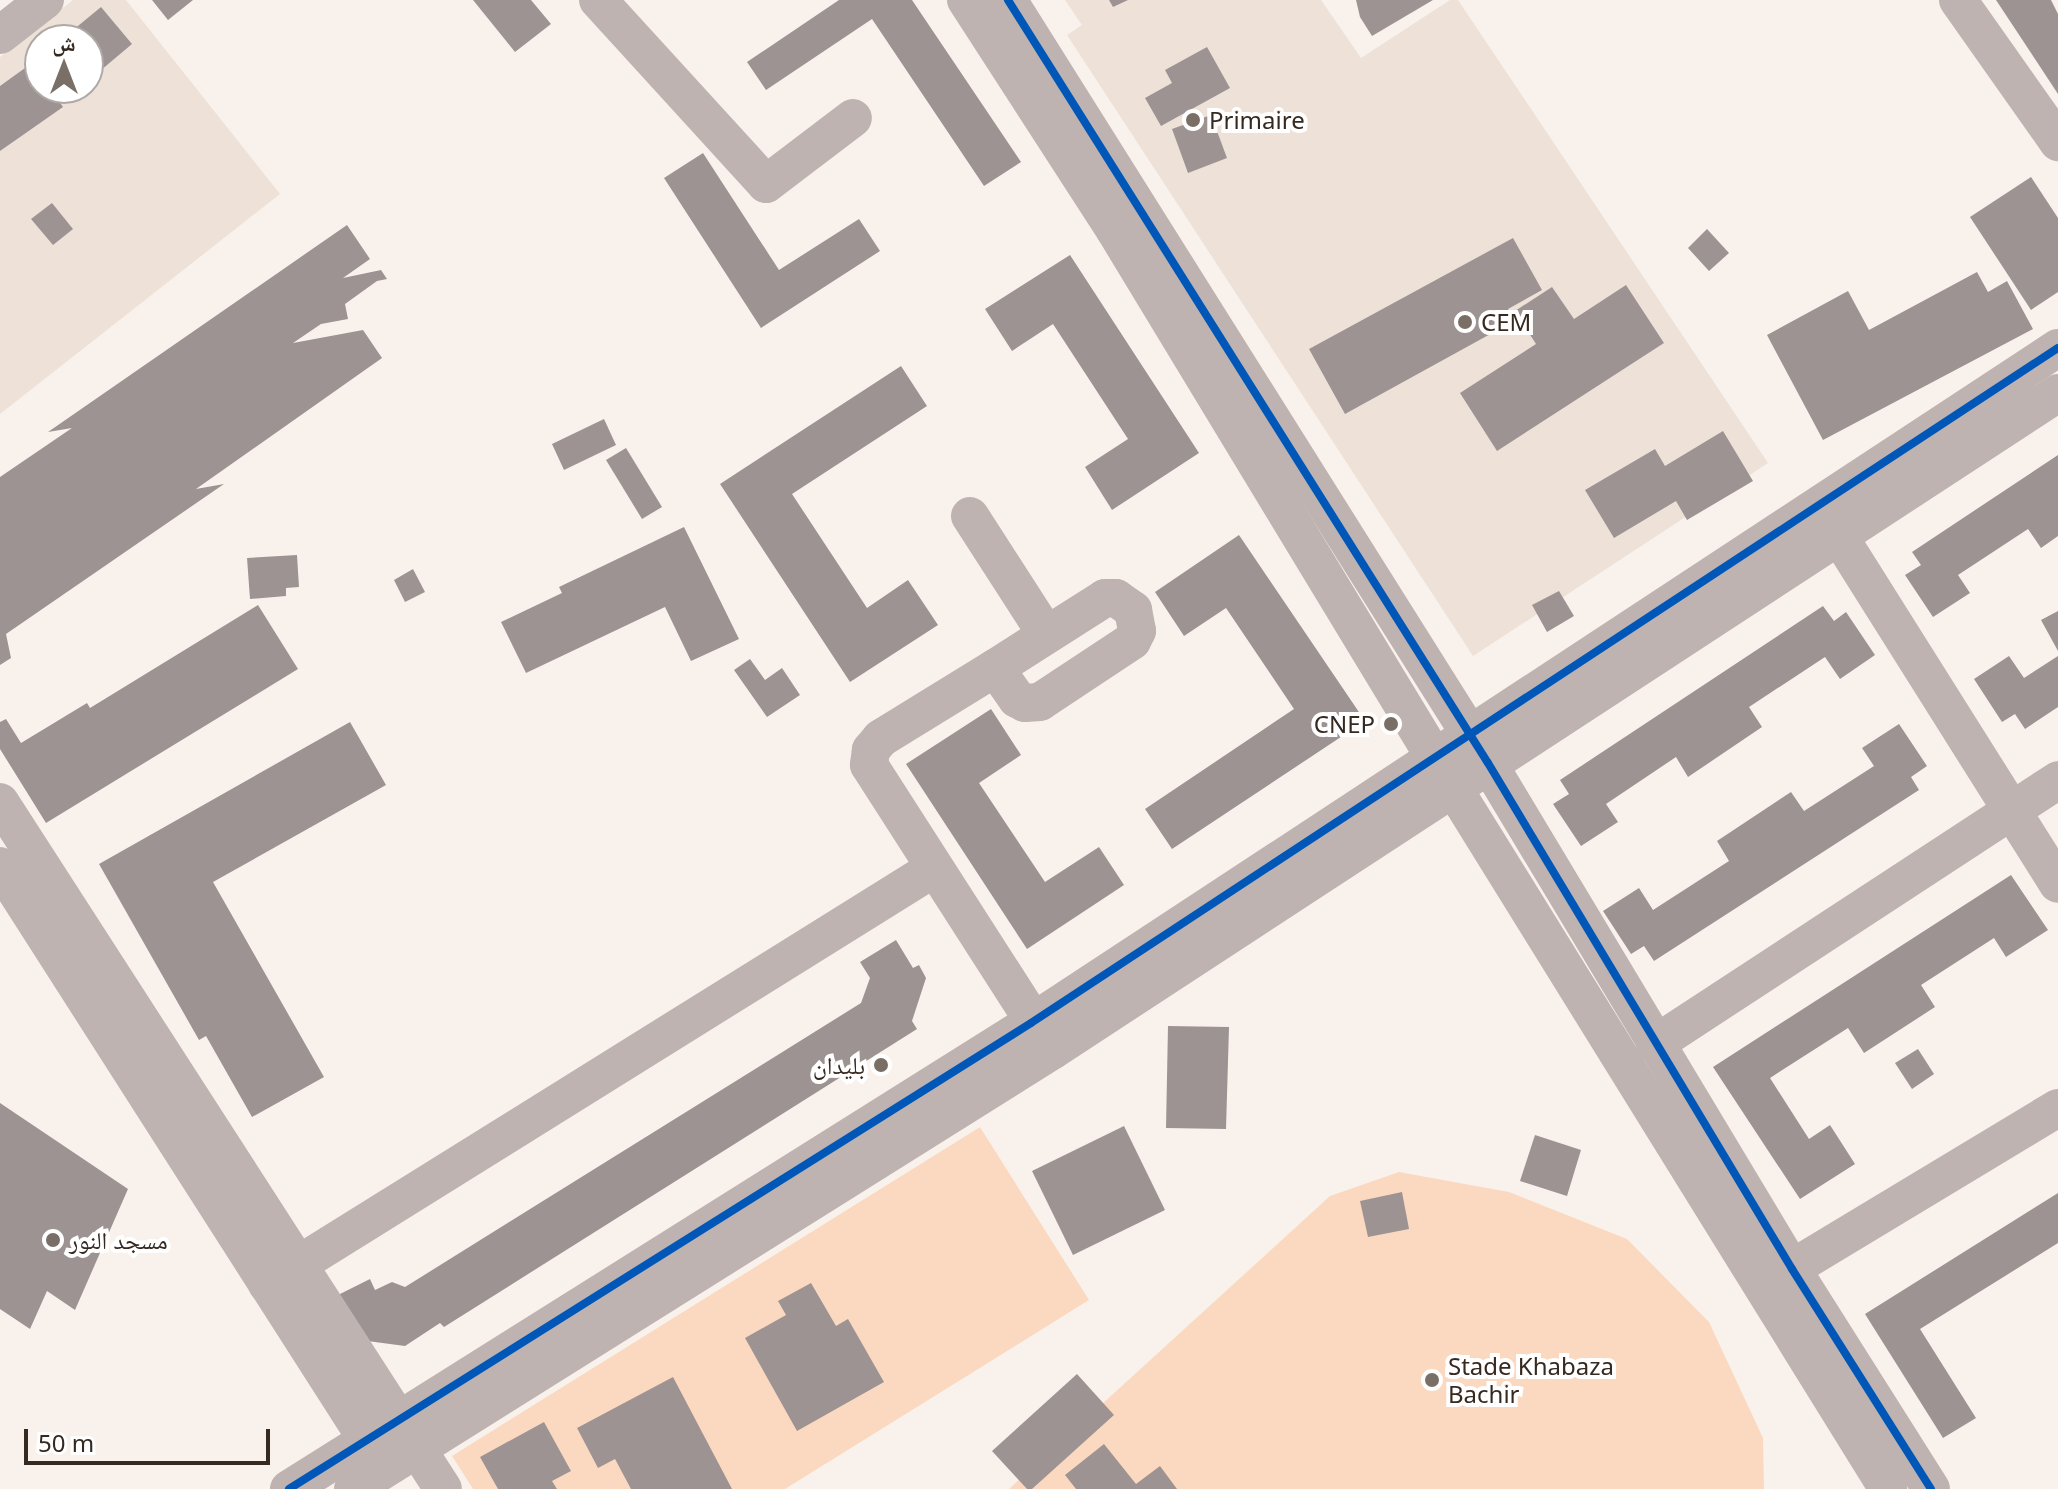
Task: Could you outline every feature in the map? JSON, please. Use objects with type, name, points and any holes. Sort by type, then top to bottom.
[{"type":"street","points":[[0,35],[45,0]]},
{"type":"street","points":[[598,0],[766,184],[853,118]]},
{"type":"street","points":[[966,0],[1116,232],[1445,772],[1777,1278],[1931,1489]]},
{"type":"street","points":[[1008,0],[1479,750],[1655,1044],[1888,1489]]},
{"type":"street","points":[[1958,0],[2058,142]]},
{"type":"street","points":[[353,1489],[383,1466],[409,1434],[1042,1036],[1829,521],[2058,348]]},
{"type":"street","points":[[1829,521],[2058,393]]},
{"type":"street","points":[[970,516],[1046,634]]},
{"type":"street","points":[[1829,521],[2013,808],[2058,884]]},
{"type":"street","points":[[995,668],[1017,699],[1025,703],[1040,702],[1132,641],[1137,620],[1126,602],[1105,598],[881,738],[869,757],[871,772],[1042,1036]]},
{"type":"street","points":[[1655,1044],[2058,780]]},
{"type":"street","points":[[0,802],[41,898],[283,1274],[383,1466]]},
{"type":"street","points":[[0,866],[41,898]]},
{"type":"street","points":[[283,1274],[933,869]]},
{"type":"street","points":[[1777,1278],[2058,1108]]},
{"type":"street","points":[[283,1274],[409,1434],[443,1489]]},
{"type":"street","points":[[289,1489],[383,1466]]},
{"type":"shaded area","points":[[73,0],[126,0],[280,194],[0,414],[0,57],[24,38],[24,104],[104,104],[104,24],[42,24]]},
{"type":"shaded area","name":"CEM","points":[[1065,0],[1321,0],[1361,58],[1450,0],[1458,0],[1768,463],[1473,656],[1067,35],[1082,25]]},
{"type":"shaded area","points":[[980,1127],[1089,1300],[785,1489],[473,1489],[452,1456]]},
{"type":"shaded area","name":"Stade Khabaza Bachir","points":[[1399,1172],[1509,1192],[1627,1239],[1709,1322],[1763,1438],[1764,1489],[1009,1489],[1330,1196]]},
{"type":"building","points":[[152,0],[193,0],[168,20]]},
{"type":"building","points":[[473,0],[531,0],[551,24],[515,52]]},
{"type":"building","points":[[839,0],[912,0],[1021,162],[984,186],[872,19],[766,90],[747,62]]},
{"type":"building","points":[[1109,0],[1128,0],[1113,7]]},
{"type":"building","points":[[1356,0],[1433,0],[1372,36],[1360,17]]},
{"type":"building","points":[[1996,0],[2051,0],[2058,14],[2058,94]]},
{"type":"building","points":[[101,7],[132,44],[104,68],[104,24],[80,24]]},
{"type":"building","points":[[1207,47],[1230,88],[1161,126],[1145,98],[1172,83],[1165,70]]},
{"type":"building","points":[[24,69],[24,104],[61,104],[63,107],[0,151],[0,86]]},
{"type":"building","points":[[1211,115],[1227,158],[1188,173],[1172,129]]},
{"type":"building","points":[[703,153],[779,270],[859,219],[880,251],[761,328],[664,178]]},
{"type":"building","points":[[2031,177],[2058,218],[2058,292],[2031,310],[1970,217]]},
{"type":"building","points":[[52,203],[73,229],[53,245],[31,219]]},
{"type":"building","points":[[347,225],[370,259],[343,278],[381,270],[387,279],[377,281],[345,304],[348,319],[321,324],[293,343],[363,330],[382,358],[196,489],[224,484],[6,634],[11,658],[0,665],[0,477],[72,428],[48,432]]},
{"type":"building","points":[[1707,229],[1729,253],[1709,271],[1688,248]]},
{"type":"building","points":[[1513,238],[1542,290],[1508,309],[1514,321],[1345,414],[1309,349]]},
{"type":"building","points":[[1070,255],[1199,453],[1112,510],[1085,467],[1128,439],[1053,324],[1012,351],[985,309]]},
{"type":"building","points":[[1977,272],[1988,292],[2007,281],[2033,329],[1823,440],[1767,335],[1848,291],[1869,330]]},
{"type":"building","points":[[1626,285],[1664,343],[1497,451],[1460,393],[1536,344],[1515,311],[1552,287],[1574,319]]},
{"type":"building","points":[[901,366],[927,406],[792,494],[867,608],[908,580],[938,625],[850,682],[720,484]]},
{"type":"building","points":[[604,419],[616,445],[564,470],[552,444]]},
{"type":"building","points":[[1723,431],[1753,481],[1687,520],[1676,501],[1614,538],[1585,490],[1655,449],[1665,466]]},
{"type":"building","points":[[626,448],[662,507],[642,519],[606,460]]},
{"type":"building","points":[[2058,455],[2058,536],[2041,548],[2028,529],[1958,575],[1970,593],[1933,617],[1905,575],[1921,565],[1912,552]]},
{"type":"building","points":[[684,527],[739,639],[691,661],[665,607],[526,673],[501,622],[562,593],[559,587]]},
{"type":"building","points":[[1239,535],[1365,721],[1172,849],[1145,809],[1294,709],[1226,608],[1184,636],[1155,592]]},
{"type":"building","points":[[297,555],[299,587],[286,588],[286,596],[250,599],[247,558]]},
{"type":"building","points":[[413,569],[425,592],[405,602],[394,580]]},
{"type":"building","points":[[1559,591],[1574,616],[1547,632],[1532,605]]},
{"type":"building","points":[[258,605],[298,669],[46,823],[0,749],[0,722],[6,719],[21,743],[87,703],[90,708]]},
{"type":"building","points":[[1823,606],[1834,621],[1846,612],[1875,655],[1840,679],[1825,657],[1749,707],[1762,727],[1688,777],[1676,757],[1606,804],[1618,822],[1581,846],[1553,804],[1569,794],[1560,780]]},
{"type":"building","points":[[2058,611],[2058,651],[2041,620]]},
{"type":"building","points":[[2009,656],[2024,678],[2058,656],[2058,707],[2025,729],[2015,714],[2002,722],[1974,679]]},
{"type":"building","points":[[750,659],[765,680],[782,668],[800,695],[767,717],[734,670]]},
{"type":"building","points":[[991,709],[1021,755],[979,783],[1045,882],[1099,847],[1124,885],[1027,949],[906,764]]},
{"type":"building","points":[[350,722],[386,785],[213,882],[324,1077],[252,1117],[206,1036],[199,1040],[99,864]]},
{"type":"building","points":[[1899,724],[1927,766],[1911,777],[1919,790],[1654,961],[1644,946],[1631,954],[1603,911],[1639,888],[1653,910],[1729,861],[1717,841],[1791,792],[1804,811],[1874,766],[1862,748]]},
{"type":"building","points":[[2011,875],[2048,930],[2006,957],[1994,938],[1921,985],[1935,1007],[1864,1053],[1848,1028],[1770,1078],[1809,1139],[1830,1125],[1855,1164],[1800,1199],[1713,1067]]},
{"type":"building","points":[[896,940],[913,968],[919,965],[926,978],[912,1021],[917,1029],[444,1327],[440,1323],[405,1346],[360,1340],[338,1295],[370,1279],[375,1290],[392,1282],[405,1287],[861,1003],[870,978],[860,962]]},
{"type":"building","points":[[1168,1026],[1229,1027],[1226,1129],[1166,1128]]},
{"type":"building","points":[[1918,1049],[1934,1074],[1912,1089],[1895,1063]]},
{"type":"building","name":"مسجد النور","points":[[0,1103],[128,1189],[75,1310],[47,1291],[30,1329],[0,1309]]},
{"type":"building","points":[[1124,1126],[1165,1210],[1073,1255],[1032,1171]]},
{"type":"building","points":[[1535,1135],[1581,1150],[1567,1196],[1520,1181]]},
{"type":"building","points":[[1402,1192],[1409,1229],[1368,1237],[1360,1201]]},
{"type":"building","points":[[2058,1193],[2058,1243],[1920,1329],[1976,1418],[1943,1438],[1865,1314]]},
{"type":"building","points":[[811,1283],[836,1326],[848,1319],[884,1382],[797,1431],[745,1338],[786,1315],[778,1301]]},
{"type":"building","points":[[1077,1374],[1114,1415],[1032,1489],[1027,1489],[992,1451]]},
{"type":"building","points":[[673,1377],[732,1489],[631,1489],[615,1459],[598,1468],[577,1428]]},
{"type":"building","points":[[544,1422],[571,1471],[552,1481],[557,1489],[498,1489],[480,1457]]},
{"type":"building","points":[[1104,1444],[1136,1484],[1160,1466],[1177,1489],[1076,1489],[1065,1475]]},
{"type":"cycle path","points":[[1008,0],[1488,763],[1792,1269],[1931,1489]]},
{"type":"cycle path","points":[[289,1489],[1031,1023],[2058,348]]},
{"type":"place","name":"Primaire","points":[[1193,120]]},
{"type":"place","name":"CEM","points":[[1465,322]]},
{"type":"place","name":"CNEP","points":[[1391,724]]},
{"type":"place","name":"بليدان","points":[[881,1065]]},
{"type":"place","name":"مسجد النور","points":[[53,1240]]},
{"type":"place","name":"Stade Khabaza Bachir","points":[[1432,1380]]}]
